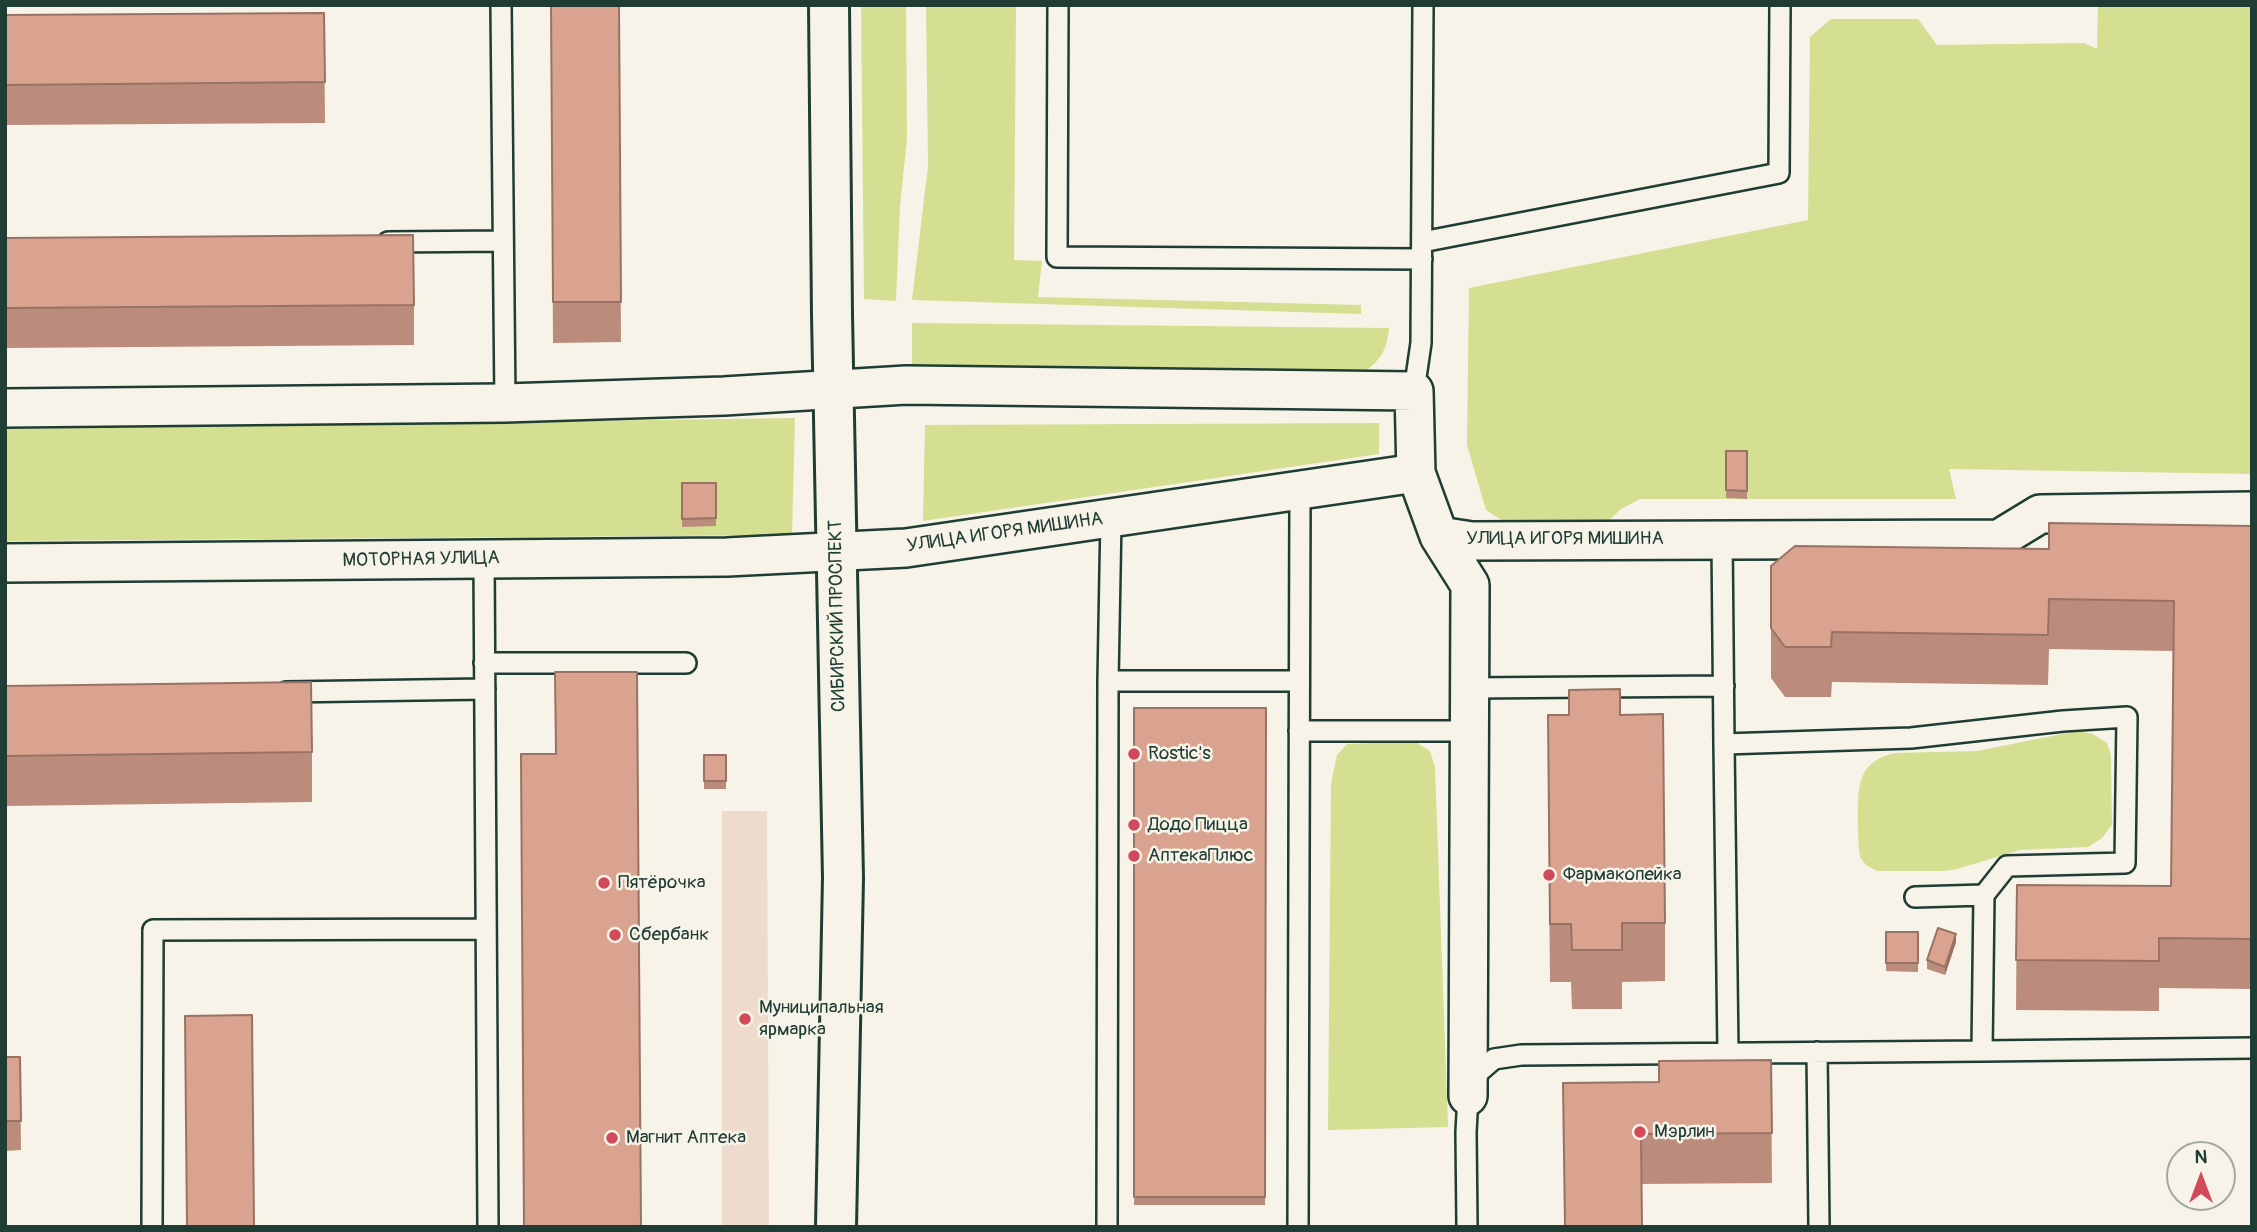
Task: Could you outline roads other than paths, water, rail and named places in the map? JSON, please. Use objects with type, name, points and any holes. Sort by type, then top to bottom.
[{"type":"main road","name":"СИБИРСКИЙ ПРОСПЕКТ","points":[[830,5],[832,315],[844,878],[836,1227]]},
{"type":"street","points":[[5,408],[505,402],[724,396],[906,385],[1414,391],[1416,473]]},
{"type":"street","name":"УЛИЦА ИГОРЯ МИШИНА","points":[[836,551],[906,548],[1416,473],[1439,536],[1472,541],[1999,539],[2040,514],[2252,511]]},
{"type":"street","points":[[1439,536],[1470,585],[1468,1096]]},
{"type":"street","name":"МОТОРНАЯ УЛИЦА","points":[[5,564],[727,557],[836,551]]},
{"type":"lane","points":[[502,5],[505,402]]},
{"type":"lane","points":[[1058,5],[1057,257],[1422,250],[1779,173],[1780,5]]},
{"type":"lane","points":[[1414,391],[1421,343],[1423,5]]},
{"type":"lane","points":[[363,242],[503,241]]},
{"type":"lane","points":[[1298,1227],[1300,490]]},
{"type":"lane","points":[[1107,1227],[1111,518]]},
{"type":"lane","points":[[1722,539],[1728,1053]]},
{"type":"lane","points":[[484,559],[488,1227]]},
{"type":"lane","points":[[484,663],[686,663]]},
{"type":"lane","points":[[1108,681],[1299,681]]},
{"type":"lane","points":[[1469,688],[1724,686]]},
{"type":"lane","points":[[265,692],[485,689]]},
{"type":"lane","points":[[1724,744],[1912,738],[2063,721],[2127,717],[2125,863],[2007,866],[1984,895],[1982,1051]]},
{"type":"lane","points":[[1299,731],[1469,731]]},
{"type":"lane","points":[[1915,897],[1984,895]]},
{"type":"lane","points":[[152,1227],[153,930],[486,929]]},
{"type":"lane","points":[[1467,1227],[1468,1096],[1479,1072],[1494,1059],[1521,1055],[2252,1048]]},
{"type":"lane","points":[[1817,1052],[1819,1227]]},
{"type":"place","name":"Rostic's","points":[[1134,754]]},
{"type":"place","name":"Додо Пицца","points":[[1134,825]]},
{"type":"place","name":"АптекаПлюс","points":[[1134,856]]},
{"type":"place","name":"Фармакопейка","points":[[1549,875]]},
{"type":"place","name":"Пятёрочка","points":[[604,883]]},
{"type":"place","name":"Сбербанк","points":[[615,935]]},
{"type":"place","name":"Муниципальная ярмарка","points":[[745,1019]]},
{"type":"place","name":"Мэрлин","points":[[1640,1132]]},
{"type":"place","name":"Магнит Аптека","points":[[612,1138]]}]
